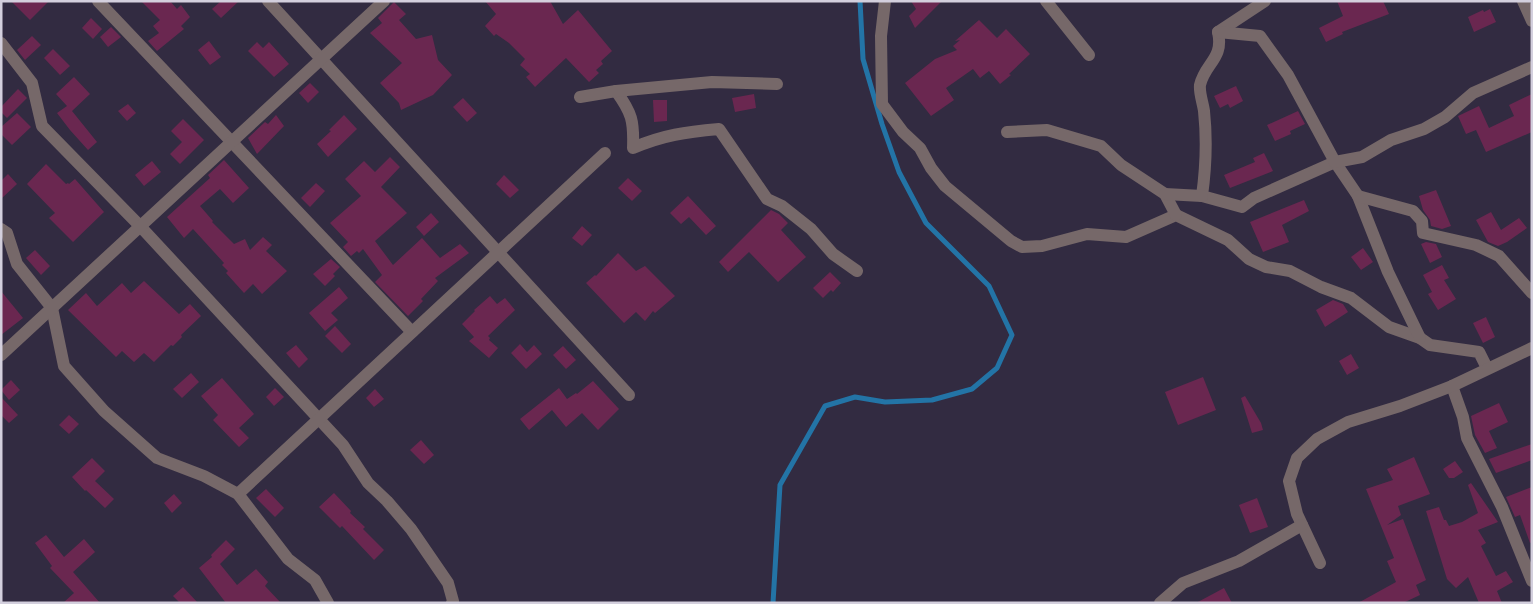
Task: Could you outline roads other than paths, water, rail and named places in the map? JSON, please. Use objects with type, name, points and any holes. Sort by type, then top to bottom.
[{"type":"street","points":[[98,1],[412,332]]},
{"type":"street","points":[[268,1],[629,395]]},
{"type":"street","points":[[1,355],[384,1]]},
{"type":"street","points":[[885,1],[881,36],[882,104],[903,132],[920,148],[931,168],[945,186],[1011,241],[1022,247],[1042,246],[1087,234],[1126,237],[1176,215]]},
{"type":"street","points":[[1046,1],[1089,55]]},
{"type":"street","points":[[1218,32],[1264,1]]},
{"type":"street","points":[[1523,1],[1532,21]]},
{"type":"street","points":[[1218,32],[1260,36],[1288,75],[1335,162],[1358,196],[1388,272],[1420,338]]},
{"type":"street","points":[[1202,196],[1206,159],[1204,111],[1200,86],[1217,55],[1220,42],[1218,32]]},
{"type":"street","points":[[1,44],[32,83],[42,126],[140,226],[343,445],[368,483],[387,501],[411,529],[448,583],[452,603]]},
{"type":"street","points":[[1165,194],[1202,196],[1242,207],[1254,198],[1335,162],[1362,158],[1391,140],[1424,129],[1445,117],[1473,93],[1532,67]]},
{"type":"street","points":[[580,97],[616,91],[712,82],[777,84]]},
{"type":"street","points":[[616,91],[628,108],[634,126],[633,148],[656,138],[689,131],[719,129],[767,199],[782,206],[811,229],[833,254],[857,271]]},
{"type":"street","points":[[1007,132],[1047,130],[1100,146],[1121,165],[1165,194],[1176,215],[1228,240],[1249,259],[1266,267],[1290,271],[1321,287],[1351,298],[1389,327],[1420,338],[1430,345],[1479,352],[1487,368]]},
{"type":"street","points":[[238,494],[604,153]]},
{"type":"street","points":[[1358,196],[1413,211],[1422,221],[1423,233],[1476,246],[1499,256],[1532,293]]},
{"type":"street","points":[[1,229],[7,233],[17,264],[52,308],[64,366],[104,411],[158,458],[204,476],[238,494],[288,559],[315,580],[328,603]]},
{"type":"street","points":[[1320,563],[1297,514],[1289,481],[1297,458],[1317,439],[1348,422],[1400,406],[1452,386],[1532,348]]},
{"type":"street","points":[[1452,386],[1468,438],[1502,507],[1532,581]]},
{"type":"street","points":[[1160,603],[1183,583],[1239,560],[1302,524]]},
{"type":"waterway","points":[[773,603],[780,485],[825,406],[855,397],[885,402],[932,400],[972,389],[997,368],[1012,335],[989,286],[926,223],[899,172],[882,124],[863,59],[860,1]]}]
